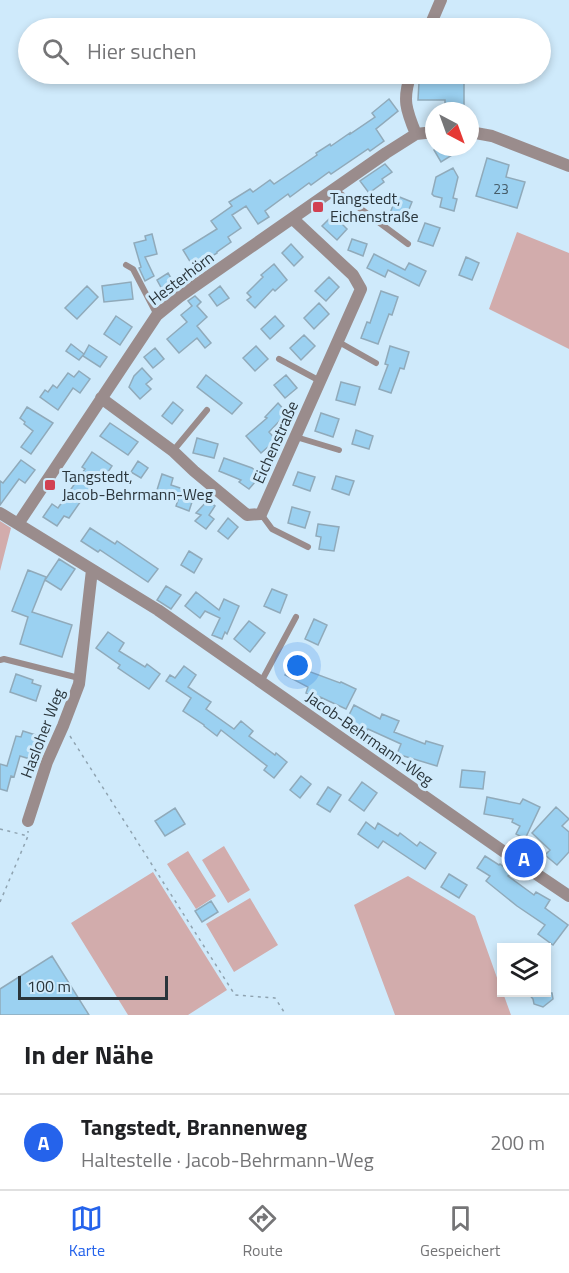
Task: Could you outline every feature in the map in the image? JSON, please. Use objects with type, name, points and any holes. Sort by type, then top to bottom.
[{"type":"street","points":[[433,18],[441,0]]},
{"type":"street","points":[[407,84],[407,112],[416,134]]},
{"type":"street","name":"Hesterhörn","points":[[18,524],[157,315],[179,297],[386,153],[416,134],[425,133]]},
{"type":"street","points":[[479,133],[492,135],[569,166]]},
{"type":"street","name":"Eichenstraße","points":[[261,514],[361,289],[353,275],[293,219]]},
{"type":"street","points":[[101,398],[173,451],[247,515],[261,514]]},
{"type":"street","name":"Jacob-Behrmann-Weg","points":[[0,513],[158,610],[569,896]]},
{"type":"street","name":"Hasloher Weg","points":[[28,821],[47,762],[79,684],[92,570]]},
{"type":"lane","points":[[334,189],[408,244]]},
{"type":"lane","points":[[126,265],[133,269],[157,315]]},
{"type":"lane","points":[[337,341],[376,363]]},
{"type":"lane","points":[[279,358],[320,381]]},
{"type":"lane","points":[[173,451],[207,410]]},
{"type":"lane","points":[[296,436],[339,450]]},
{"type":"lane","points":[[261,514],[272,529],[308,547]]},
{"type":"lane","points":[[261,682],[296,617]]},
{"type":"lane","points":[[0,660],[4,659],[80,678]]},
{"type":"path","points":[[63,726],[235,995],[275,998],[286,1015]]},
{"type":"path","points":[[0,902],[28,836],[28,821]]},
{"type":"path","points":[[0,829],[28,836]]},
{"type":"shaded area","points":[[517,232],[569,253],[569,349],[489,309]]},
{"type":"shaded area","points":[[0,521],[11,528],[0,571]]},
{"type":"shaded area","points":[[224,846],[250,890],[228,903],[202,860]]},
{"type":"shaded area","points":[[188,851],[216,896],[196,909],[167,864]]},
{"type":"shaded area","points":[[153,872],[227,990],[188,1015],[128,1015],[71,923]]},
{"type":"shaded area","points":[[408,876],[475,916],[497,978],[497,997],[504,997],[511,1015],[395,1015],[354,905]]},
{"type":"shaded area","points":[[250,898],[278,945],[234,972],[206,924]]},
{"type":"building","points":[[419,84],[464,84],[464,102],[445,102],[445,100],[418,100]]},
{"type":"building","points":[[389,99],[398,111],[376,129],[384,141],[331,174],[329,172],[311,185],[309,183],[290,197],[288,194],[265,211],[269,217],[258,224],[246,206],[232,215],[241,228],[228,237],[231,242],[194,268],[183,250],[217,229],[211,221],[232,206],[229,202],[250,189],[253,192],[270,180],[274,184],[317,155],[316,153],[330,144],[331,146],[375,117],[372,113]]},
{"type":"building","points":[[438,156],[451,156],[441,162]]},
{"type":"building","points":[[487,158],[509,165],[506,177],[525,182],[517,208],[476,196]]},
{"type":"building","points":[[385,164],[392,172],[382,179],[384,182],[369,193],[360,181]]},
{"type":"building","points":[[453,168],[458,177],[453,198],[457,199],[454,211],[440,207],[442,198],[432,194],[436,177]]},
{"type":"building","points":[[397,196],[412,202],[405,219],[390,213]]},
{"type":"building","points":[[333,215],[347,229],[337,240],[322,226]]},
{"type":"building","points":[[425,223],[440,228],[433,246],[418,241]]},
{"type":"building","points":[[152,234],[157,254],[145,257],[154,276],[145,281],[139,268],[141,267],[134,243],[146,240],[145,236]]},
{"type":"building","points":[[352,239],[367,244],[363,256],[348,250]]},
{"type":"building","points":[[291,244],[303,257],[294,266],[282,253]]},
{"type":"building","points":[[374,254],[405,270],[409,263],[426,271],[419,286],[388,270],[385,277],[367,268]]},
{"type":"building","points":[[466,257],[479,263],[472,280],[459,275]]},
{"type":"building","points":[[274,264],[287,280],[275,291],[273,289],[255,308],[247,300],[251,297],[247,293],[263,277],[261,275]]},
{"type":"building","points":[[168,273],[175,285],[163,291],[157,280]]},
{"type":"building","points":[[329,277],[339,287],[326,301],[315,291]]},
{"type":"building","points":[[131,282],[133,299],[104,302],[102,286]]},
{"type":"building","points":[[87,286],[98,297],[77,319],[65,308]]},
{"type":"building","points":[[220,286],[229,298],[217,306],[209,295]]},
{"type":"building","points":[[381,291],[398,297],[378,344],[361,338],[367,322],[370,323]]},
{"type":"building","points":[[195,296],[201,302],[197,306],[207,317],[197,326],[211,343],[205,348],[197,338],[179,353],[167,339],[187,322],[181,315],[192,306],[188,301]]},
{"type":"building","points":[[319,303],[329,314],[314,329],[304,318]]},
{"type":"building","points":[[116,316],[132,327],[120,345],[104,334]]},
{"type":"building","points":[[275,316],[284,326],[270,339],[261,329]]},
{"type":"building","points":[[304,335],[315,346],[301,360],[290,348]]},
{"type":"building","points":[[71,344],[84,354],[79,360],[66,351]]},
{"type":"building","points":[[89,345],[107,357],[100,367],[83,356]]},
{"type":"building","points":[[256,346],[268,359],[255,371],[243,358]]},
{"type":"building","points":[[390,346],[409,352],[404,369],[400,368],[391,393],[379,389],[388,365],[385,364]]},
{"type":"building","points":[[155,348],[164,359],[153,368],[144,357]]},
{"type":"building","points":[[142,368],[152,379],[146,384],[151,389],[140,399],[129,387],[134,376]]},
{"type":"building","points":[[79,371],[90,379],[80,393],[73,388],[58,410],[40,397],[53,385],[57,388],[68,373],[74,377]]},
{"type":"building","points":[[206,375],[242,403],[232,414],[197,387]]},
{"type":"building","points":[[286,375],[297,388],[285,398],[274,385]]},
{"type":"building","points":[[341,382],[360,387],[355,405],[336,400]]},
{"type":"building","points":[[173,402],[183,410],[172,424],[162,416]]},
{"type":"building","points":[[278,403],[287,413],[269,432],[276,440],[261,453],[246,436],[267,418],[265,417]]},
{"type":"building","points":[[27,407],[53,423],[31,454],[21,447],[33,431],[20,418]]},
{"type":"building","points":[[321,413],[339,419],[333,437],[315,431]]},
{"type":"building","points":[[110,423],[138,442],[128,455],[100,436]]},
{"type":"building","points":[[356,430],[373,436],[369,449],[352,444]]},
{"type":"building","points":[[197,438],[218,444],[214,458],[193,453]]},
{"type":"building","points":[[92,452],[112,466],[102,481],[97,478],[69,518],[64,516],[57,526],[43,517],[52,504],[58,508],[85,469],[82,467]]},
{"type":"building","points":[[224,458],[252,468],[261,475],[249,489],[239,482],[241,480],[219,471]]},
{"type":"building","points":[[21,460],[35,470],[25,483],[19,479],[0,505],[0,481],[3,483]]},
{"type":"building","points":[[138,461],[148,468],[141,478],[131,472]]},
{"type":"building","points":[[298,472],[315,477],[310,491],[293,485]]},
{"type":"building","points":[[162,474],[173,478],[171,485],[195,493],[189,511],[176,506],[179,497],[157,490]]},
{"type":"building","points":[[336,476],[354,481],[349,495],[332,489]]},
{"type":"building","points":[[208,500],[215,506],[209,515],[214,519],[206,529],[195,521],[201,515],[196,513]]},
{"type":"building","points":[[292,507],[310,512],[305,528],[288,523]]},
{"type":"building","points":[[228,518],[238,527],[228,539],[218,531]]},
{"type":"building","points":[[318,524],[339,527],[334,551],[319,549],[321,537],[316,536]]},
{"type":"building","points":[[90,528],[115,544],[117,541],[158,569],[148,582],[100,550],[98,552],[81,541]]},
{"type":"building","points":[[189,551],[202,559],[194,573],[181,565]]},
{"type":"building","points":[[59,559],[75,569],[61,590],[45,580]]},
{"type":"building","points":[[28,570],[46,577],[32,612],[72,625],[62,657],[20,644],[28,617],[12,611]]},
{"type":"building","points":[[166,586],[181,595],[171,609],[157,600]]},
{"type":"building","points":[[272,589],[287,595],[280,613],[264,606]]},
{"type":"building","points":[[196,592],[219,610],[224,599],[239,606],[227,634],[225,632],[222,639],[212,635],[220,618],[205,611],[200,618],[185,606]]},
{"type":"building","points":[[314,619],[327,625],[318,645],[305,639]]},
{"type":"building","points":[[249,621],[265,633],[250,652],[234,639]]},
{"type":"building","points":[[108,632],[124,643],[119,651],[145,667],[147,664],[160,674],[149,689],[118,668],[120,665],[96,648]]},
{"type":"building","points":[[294,658],[308,666],[305,670],[356,689],[346,709],[306,693],[308,687],[285,675]]},
{"type":"building","points":[[184,666],[196,675],[188,687],[211,702],[206,709],[234,729],[241,721],[253,731],[249,736],[287,762],[274,778],[264,770],[267,766],[221,730],[217,736],[183,711],[191,698],[166,681],[170,675],[175,678]]},
{"type":"building","points":[[16,674],[33,680],[32,683],[41,686],[36,701],[10,692]]},
{"type":"building","points":[[354,705],[380,719],[382,714],[399,721],[394,732],[425,744],[426,741],[443,746],[437,766],[397,754],[401,744],[346,721]]},
{"type":"building","points":[[23,731],[39,736],[37,744],[35,743],[30,759],[20,756],[7,791],[0,789],[0,764],[7,766],[16,736],[21,737]]},
{"type":"building","points":[[462,770],[485,772],[483,789],[460,787]]},
{"type":"building","points":[[301,776],[311,784],[300,798],[290,790]]},
{"type":"building","points":[[362,782],[377,793],[364,811],[349,800]]},
{"type":"building","points":[[328,787],[341,795],[330,812],[317,804]]},
{"type":"building","points":[[487,797],[520,804],[523,799],[540,807],[525,839],[516,834],[520,826],[512,822],[513,819],[484,814]]},
{"type":"building","points":[[556,807],[569,819],[562,826],[569,832],[569,852],[557,865],[545,855],[550,850],[532,833]]},
{"type":"building","points":[[175,808],[185,824],[165,836],[155,821]]},
{"type":"building","points":[[366,822],[375,829],[378,823],[398,836],[400,833],[417,846],[420,842],[436,853],[425,869],[383,841],[378,848],[358,834]]},
{"type":"building","points":[[485,856],[500,864],[511,873],[508,876],[534,895],[536,892],[550,900],[545,908],[568,925],[553,945],[538,934],[545,925],[486,881],[490,876],[477,868]]},
{"type":"building","points":[[449,874],[467,885],[459,898],[441,887]]},
{"type":"building","points":[[211,901],[218,912],[202,922],[195,911]]},
{"type":"building","points":[[52,956],[89,1015],[0,1015],[0,989]]},
{"type":"building","points":[[552,993],[553,999],[543,1007],[534,1004],[531,997],[551,997]]},
{"type":"place","name":"Tangstedt, Eichenstraße","points":[[318,207]]},
{"type":"place","name":"Tangstedt, Jacob-Behrmann-Weg","points":[[50,485]]},
{"type":"place","name":"Tangstedt, Brannenweg","points":[[524,858]]}]
